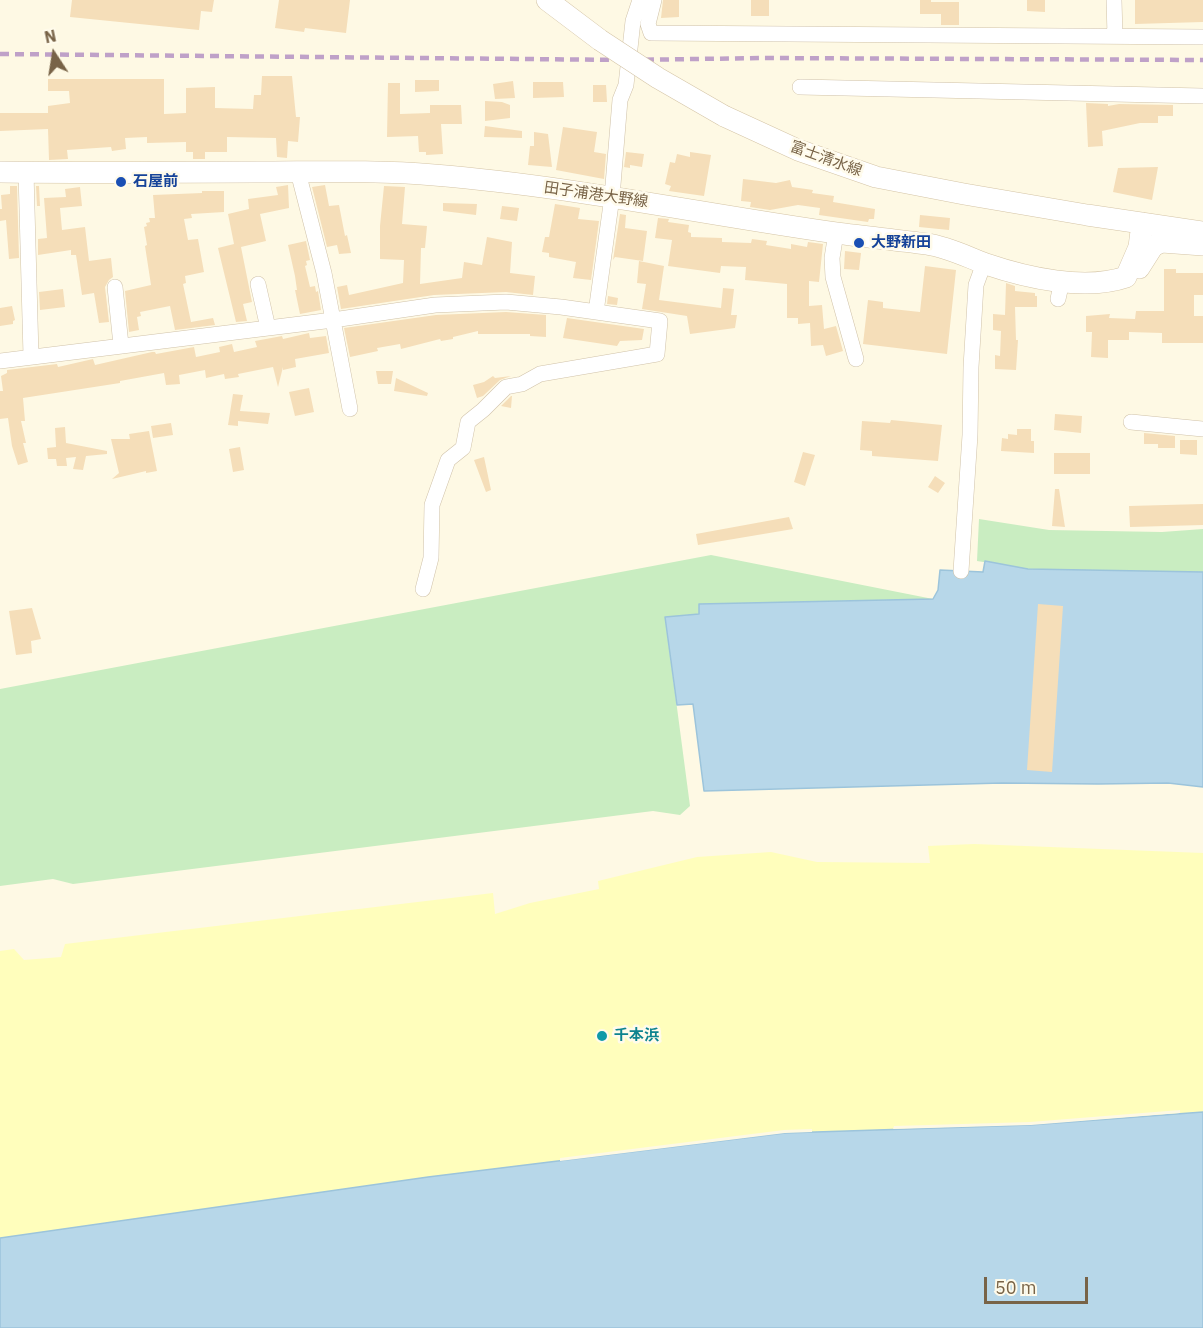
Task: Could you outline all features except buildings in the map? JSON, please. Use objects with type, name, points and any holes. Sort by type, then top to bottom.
[{"type":"main road","name":"富士清水線","points":[[547,0],[600,40],[658,78],[724,116],[798,150],[876,177],[964,194],[1203,232]]},
{"type":"main road","name":"田子浦港大野線","points":[[0,172],[430,174],[612,196],[836,232],[938,245],[984,263],[1030,276],[1060,290],[1110,282],[1126,277]]},
{"type":"main road","points":[[1126,277],[1139,247],[1142,223]]},
{"type":"main road","points":[[1126,277],[1136,271],[1153,246],[1162,242],[1203,245]]},
{"type":"street","points":[[596,312],[612,196],[620,100],[626,85],[633,21],[640,0]]},
{"type":"street","points":[[654,0],[648,24],[651,33],[1203,37]]},
{"type":"street","points":[[1114,0],[1115,36]]},
{"type":"street","points":[[800,87],[1203,96]]},
{"type":"street","points":[[26,172],[31,356]]},
{"type":"street","points":[[298,172],[324,273],[350,409]]},
{"type":"street","points":[[836,232],[832,258],[833,277],[856,359]]},
{"type":"street","points":[[961,571],[970,435],[976,285],[984,263]]},
{"type":"street","points":[[258,284],[268,328]]},
{"type":"street","points":[[115,288],[121,345]]},
{"type":"street","points":[[0,361],[333,320],[435,305],[506,302],[660,321],[657,354],[540,374],[522,384],[506,387],[468,422],[463,447],[448,460],[432,506],[431,558],[423,589]]},
{"type":"street","points":[[1131,422],[1203,429]]},
{"type":"green space","points":[[979,519],[1049,530],[1162,532],[1203,529],[1203,572],[1028,569],[977,561]]},
{"type":"green space","points":[[711,555],[933,599],[700,604],[700,614],[665,617],[690,806],[680,815],[653,811],[73,884],[53,879],[0,886],[0,689]]},
{"type":"sand","name":"千本浜","points":[[974,844],[1203,853],[1203,1112],[1030,1125],[785,1133],[428,1177],[0,1238],[0,951],[14,949],[24,960],[61,957],[65,944],[493,893],[495,914],[530,903],[599,889],[598,881],[697,857],[771,852],[817,862],[930,863],[928,846]]},
{"type":"water","points":[[985,561],[1028,569],[1203,572],[1203,787],[1168,783],[1002,783],[704,791],[693,704],[677,705],[665,617],[699,614],[699,604],[933,599],[938,590],[940,570],[983,572]]},
{"type":"water","points":[[1203,1112],[1203,1328],[0,1328],[0,1238],[428,1177],[785,1133],[1030,1125]]},
{"type":"pier","points":[[1180,1110],[1180,1113],[1031,1125],[893,1129],[894,1126],[1030,1122]]},
{"type":"pier","points":[[812,1129],[812,1132],[785,1133],[560,1161],[560,1158],[784,1130]]},
{"type":"railway","points":[[0,54],[628,60],[764,58],[1203,60]]},
{"type":"place","name":"石屋前","points":[[121,182]]},
{"type":"place","name":"大野新田","points":[[859,243]]},
{"type":"place","name":"千本浜","points":[[602,1036]]}]
